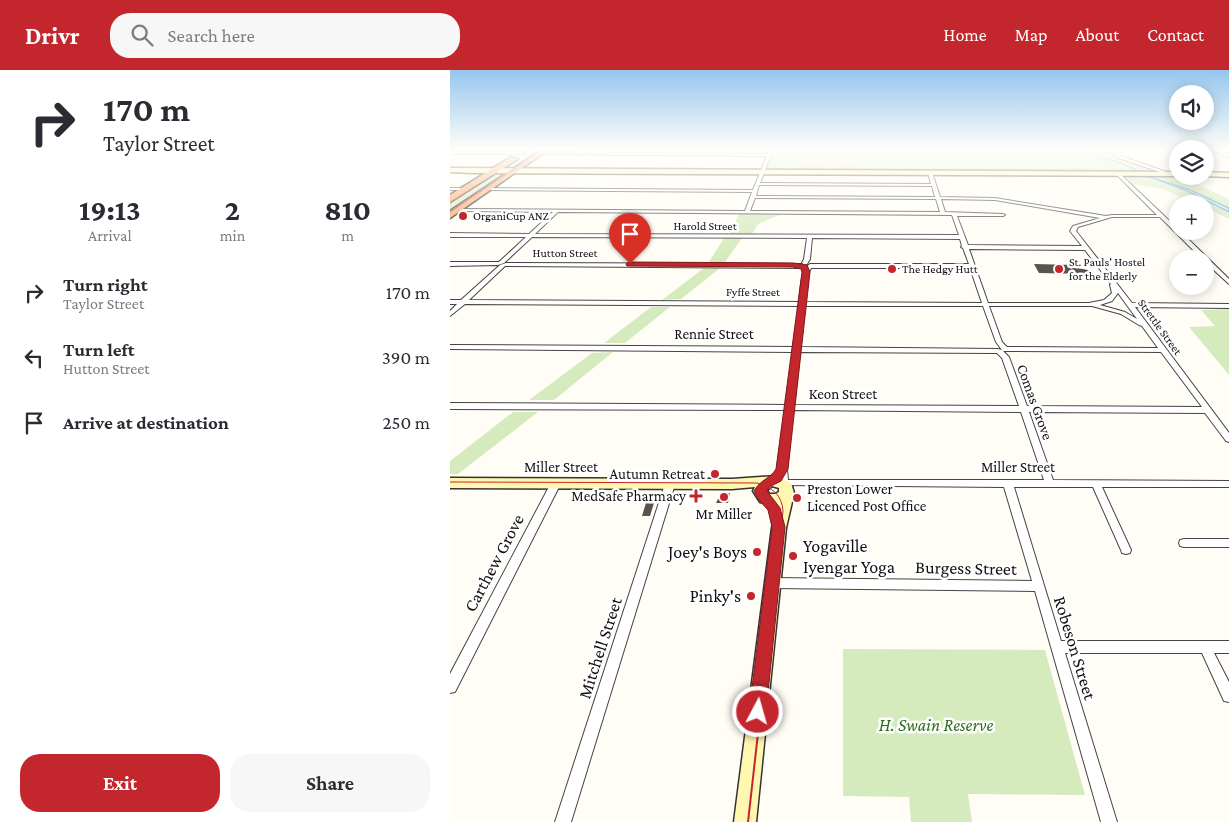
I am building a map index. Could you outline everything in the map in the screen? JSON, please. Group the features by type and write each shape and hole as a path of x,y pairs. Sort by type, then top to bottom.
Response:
{"highway":[{"path":"450,199 472,185"},
{"path":"455,211 494,185"}],"main road":[{"name":"Miller Street","path":"450,483 780,483"},
{"path":"763,496 774,500 781,499 780,483"},
{"path":"779,527 773,508 763,496 762,488 780,483"},
{"path":"745,822 779,527 780,483"},
{"name":"Miller Street","path":"732,484 753,489 763,496"}],"street":[{"path":"747,212 758,185"},
{"name":"Comas Grove","path":"934,185 938,198 961,237 1050,484"},
{"path":"1130,185 1229,282"},
{"path":"450,189 466,189"},
{"path":"488,189 755,191"},
{"path":"753,197 995,199 1091,215 1104,219 1117,216 1162,216"},
{"path":"455,211 1003,214"},
{"path":"450,314 557,211"},
{"name":"Strettle Street","path":"1104,219 1073,229 1085,248 1131,305 1229,439"},
{"name":"Harold Street","path":"450,235 961,237"},
{"path":"780,483 810,236"},
{"path":"964,247 1085,248"},
{"name":"Hutton Street","path":"450,264 971,266"},
{"name":"Fyffe Street","path":"450,302 1085,305 1098,304 1111,299 1115,293 1114,285"},
{"name":"Fyffe Street","path":"1085,305 1123,313 1147,328"},
{"path":"1131,305 1229,306"},
{"name":"Rennie Street","path":"450,347 1163,350"},
{"name":"Keon Street","path":"450,406 1206,410"},
{"name":"Miller Street","path":"780,483 792,485 806,482 1229,484"},
{"name":"Carthew Grove","path":"450,687 556,483"},
{"name":"Robeson Street","path":"1008,483 1109,822"},
{"name":"Mitchell Street","path":"563,822 670,484"},
{"path":"1096,484 1126,550"},
{"path":"1184,543 1229,543"},
{"name":"Burgess Street","path":"772,583 1039,586"},
{"path":"1057,647 1229,647"},
{"path":"1204,647 1229,696"}],"green space":[{"path":"478,185 489,185 450,212 450,201"},
{"path":"1139,185 1199,185 1229,199 1229,219 1214,212 1214,195 1176,195 1162,189"},
{"path":"739,214 779,215 758,224 752,234 730,233"},
{"path":"724,238 742,238 725,262 709,262"},
{"path":"704,268 720,268 681,299 662,300"},
{"path":"651,307 670,307 625,343 604,343"},
{"path":"1229,309 1229,375 1189,327 1215,326 1201,310"},
{"path":"613,352 554,400 529,400 592,353"},
{"path":"513,412 538,412 458,474 450,474 450,461"},
{"name":"H. Swain Reserve","path":"843,649 1045,650 1085,795 968,794 972,822 911,822 909,797 843,796"}],"water":[{"path":"1172,185 1188,189 1201,195 1195,195"},
{"path":"1214,201 1229,208 1229,212 1214,204"}],"building":[{"name":"St. Pauls' Hostel for the Elderly","path":"1034,264 1076,265 1078,268 1092,271 1091,274 1039,273"},
{"path":"649,493 657,493 650,516 642,516"},
{"name":"Mr Miller","path":"721,493 730,493 728,503 716,503"}],"tram line":[{"path":"450,203 477,185"},
{"path":"450,212 490,185"},
{"path":"450,482 757,483 772,489 781,500 783,511 769,637"},
{"path":"748,822 769,636"}],"place":[{"name":"OrganiCup ANZ","path":"463,216"},
{"name":"The Hedgy Hutt","path":"892,269"},
{"name":"St. Pauls' Hostel for the Elderly","path":"1059,269"},
{"name":"Autumn Retreat","path":"715,474"},
{"name":"MedSafe Pharmacy","path":"696,496"},
{"name":"Mr Miller","path":"724,497"},
{"name":"Preston Lower Licenced Post Office","path":"797,498"},
{"name":"Joey's Boys","path":"757,552"},
{"name":"Yogaville Iyengar Yoga","path":"793,556"},
{"name":"Pinky's","path":"751,596"}],"route":[{"path":"630,264 793,265 804,267 806,272 782,469 777,478 765,484 760,491 773,508 779,527 758,712"}]}
